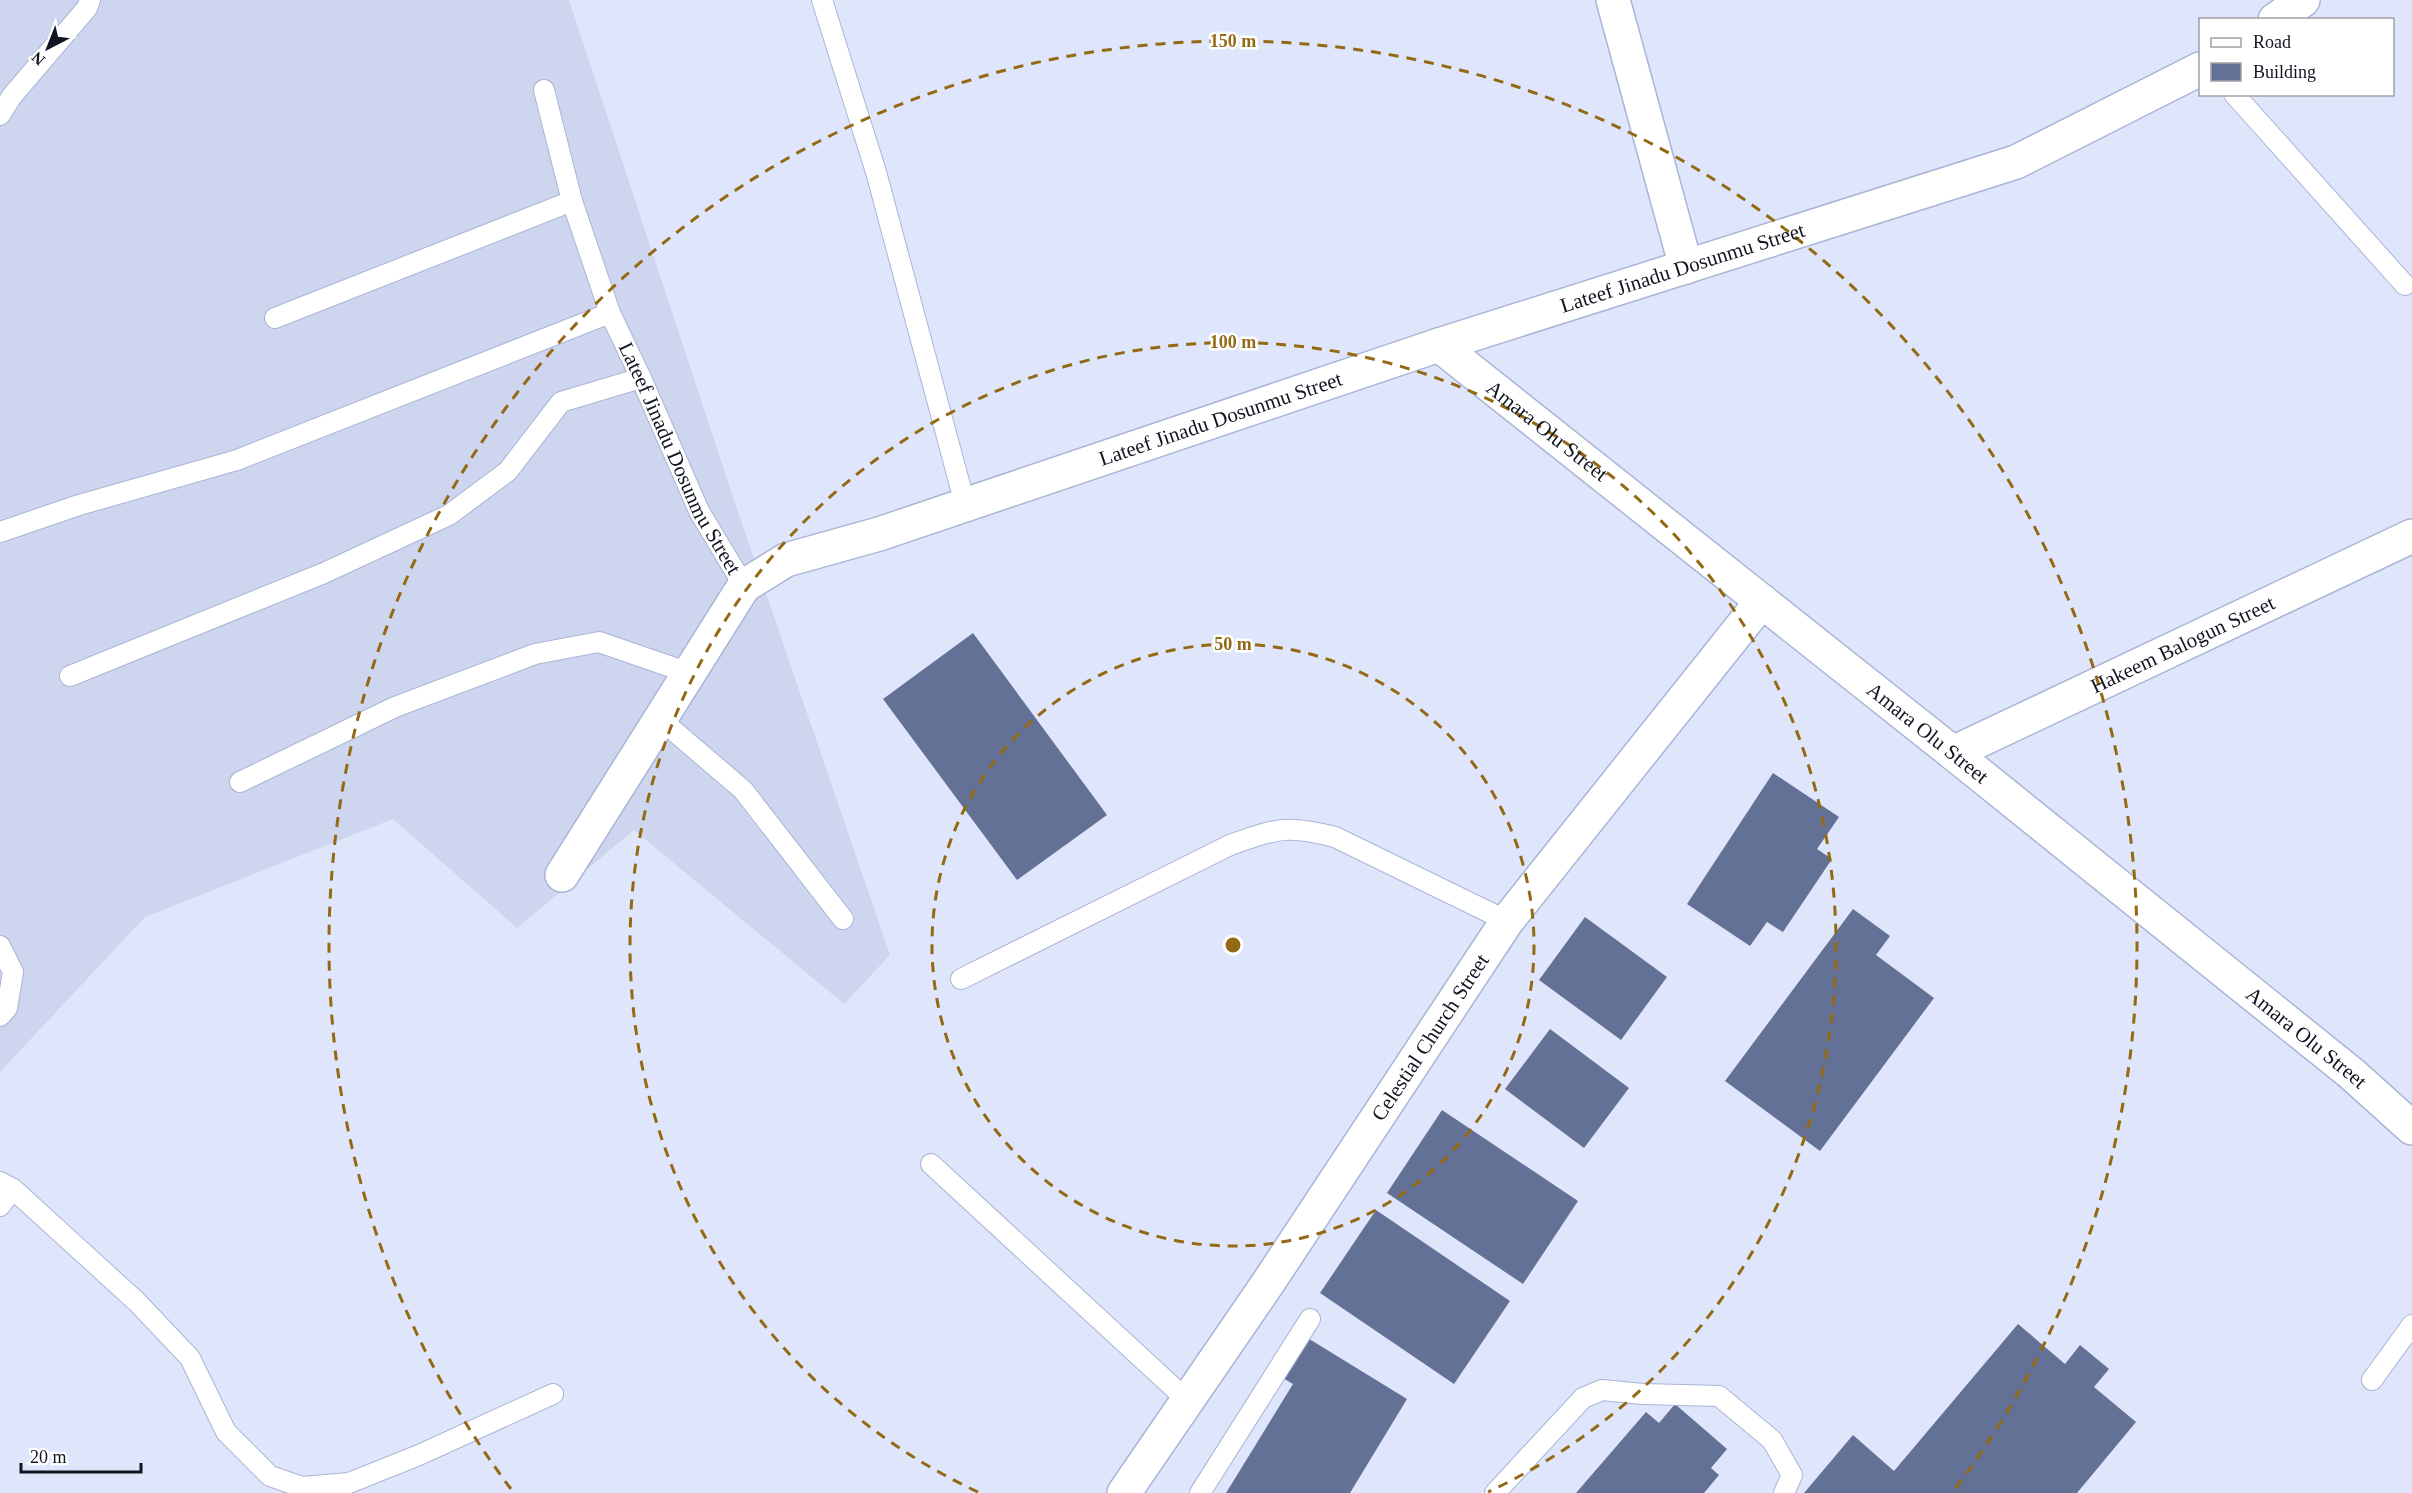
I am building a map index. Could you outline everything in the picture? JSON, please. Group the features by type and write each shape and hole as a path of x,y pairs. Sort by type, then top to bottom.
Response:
{"street":[{"path":"1613,0 1686,267"},
{"path":"2278,18 2303,0"},
{"name":"Lateef Jinadu Dosunmu Street","path":"744,586 786,560 879,534 1439,345 2016,162 2199,70"},
{"name":"Amara Olu Street","path":"1439,345 1953,753 2352,1074 2412,1128"},
{"name":"Hakeem Balogun Street","path":"1953,753 2412,536"},
{"path":"562,875 744,586"},
{"name":"Celestial Church Street","path":"1124,1493 1188,1401 1507,921 1762,601"}],"lane":[{"path":"0,115 12,96 87,8 90,0"},
{"path":"822,0 876,172 965,504"},
{"name":"Lateef Jinadu Dosunmu Street","path":"544,90 572,201 610,313 699,511 744,586"},
{"path":"2236,96 2405,285"},
{"path":"275,318 572,201"},
{"path":"0,532 79,505 237,460 610,313"},
{"path":"70,676 324,573 449,515 508,471 561,402 641,378"},
{"path":"240,782 395,707 535,654 599,642 689,673"},
{"path":"660,719 743,790 843,919"},
{"path":"961,979 1230,845 1275,829 1305,829 1335,837 1507,921"},
{"path":"0,946 13,972 7,1008 0,1016"},
{"path":"931,1164 1188,1401"},
{"path":"0,1206 7,1186 137,1302 190,1358 226,1432 270,1476 302,1487 349,1483 419,1455 554,1394"},
{"path":"1200,1493 1310,1319"},
{"path":"2372,1380 2412,1325"},
{"path":"1494,1493 1583,1398 1602,1390 1642,1394 1719,1396 1772,1440 1792,1475 1784,1493"}],"shaded area":[{"path":"0,0 569,0 736,506 890,955 844,1004 634,830 517,928 393,819 145,917 0,1072"}],"building":[{"path":"973,633 1107,815 1017,880 883,699"},
{"path":"1773,773 1839,817 1817,849 1832,859 1783,932 1767,922 1750,946 1687,904"},
{"path":"1853,909 1890,936 1876,955 1934,998 1820,1151 1725,1081"},
{"path":"1585,917 1667,977 1621,1040 1539,980"},
{"path":"1550,1029 1629,1088 1584,1148 1505,1089"},
{"path":"1442,1110 1578,1201 1523,1284 1387,1193"},
{"path":"1376,1210 1510,1301 1454,1384 1320,1293"},
{"path":"2018,1324 2065,1364 2080,1345 2109,1369 2094,1387 2136,1422 2077,1493 1804,1493 1853,1435 1894,1471"},
{"path":"1306,1337 1407,1399 1350,1493 1226,1493 1293,1384 1281,1377"},
{"path":"1675,1404 1727,1449 1711,1468 1719,1475 1704,1493 1576,1493 1646,1412 1659,1423"}]}
